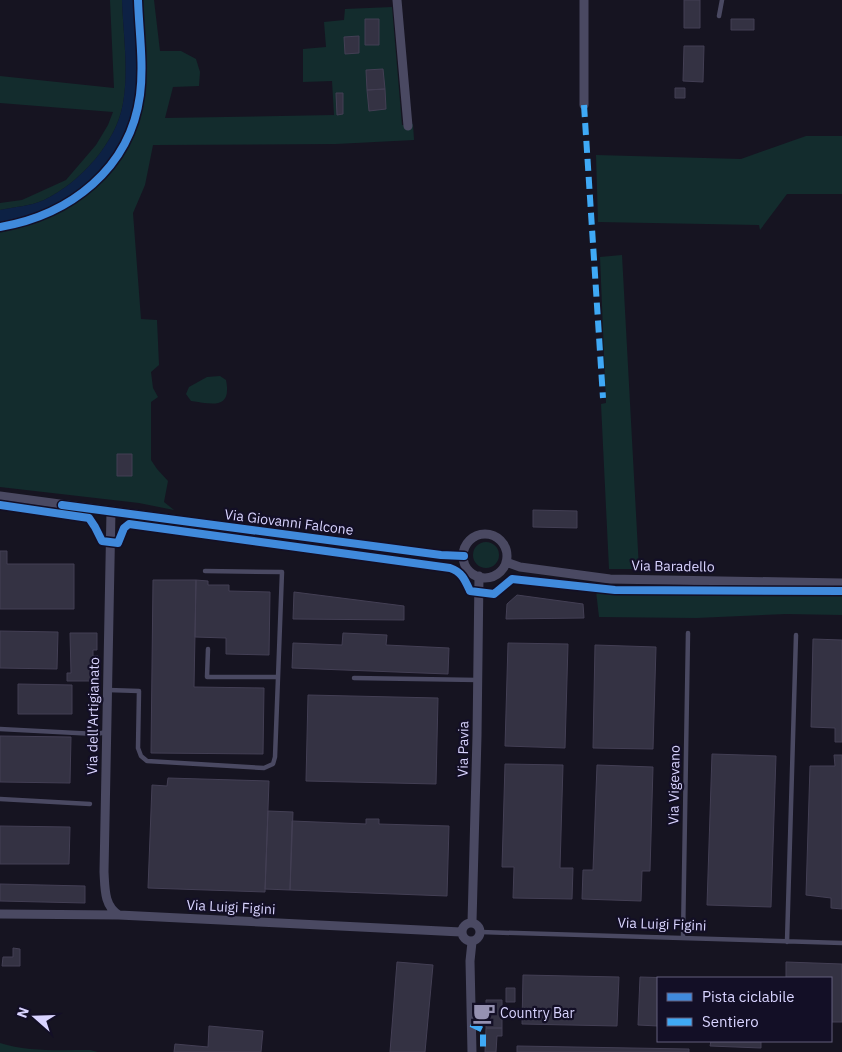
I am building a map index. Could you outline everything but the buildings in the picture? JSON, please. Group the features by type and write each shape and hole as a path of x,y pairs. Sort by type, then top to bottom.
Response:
{"street":[{"path":"397,0 408,126"},
{"path":"584,0 584,105"},
{"name":"Via Giovanni Falcone","path":"0,496 464,556"},
{"name":"Via dell'Artigianato","path":"111,511 105,889 111,910 119,915"},
{"path":"481,534 496,536 506,547 506,562 499,573 486,577 479,576 468,569 464,556 465,548 469,542 481,534"},
{"name":"Via Baradello","path":"506,562 520,567 610,579 842,583"},
{"name":"Via Pavia","path":"472,922 479,576"},
{"name":"Via Luigi Figini","path":"0,914 119,915 462,932"},
{"path":"472,942 466,940 462,932 463,926 472,922 480,927 481,932 476,940 472,942 470,961 472,1052"}],"lane":[{"path":"720,16 722,0"},
{"path":"108,690 139,691 138,748 140,756 147,761 264,768 273,764 276,757 282,572 205,572"},
{"name":"Via Vigevano","path":"683,938 688,633"},
{"path":"787,942 796,635"},
{"path":"208,649 206,677 278,677"},
{"path":"354,678 478,680"},
{"path":"0,729 96,734 107,732"},
{"path":"0,799 90,804"},
{"name":"Via Luigi Figini","path":"481,932 842,943"}],"green space":[{"path":"110,0 122,0 126,65 123,103 113,132 95,160 71,183 57,193 34,204 0,210 0,203 22,200 66,180 96,145 108,125 113,112 0,103 0,76 114,88"},
{"path":"136,0 154,0 160,51 181,51 196,59 200,72 199,86 173,87 165,118 334,115 332,81 303,82 303,49 326,47 324,22 344,20 345,9 392,7 402,125 413,124 414,140 336,144 153,145 145,185 133,213 141,319 157,320 159,365 151,372 153,388 158,397 151,402 151,460 168,481 164,502 174,510 139,503 0,487 0,224 38,214 71,198 99,175 122,142 135,110 137,99 139,62"},
{"path":"806,136 842,136 842,194 787,194 760,230 759,225 598,222 596,155 741,159"},
{"path":"622,255 639,569 609,569 601,404 606,403 600,257"},
{"path":"220,376 226,380 227,390 223,401 213,404 191,401 186,394 189,387 207,377"},
{"path":"486,542 495,546 499,555 495,564 486,568 477,564 473,555 477,546"},
{"path":"596,591 842,596 842,615 786,614 696,618 599,617"},
{"path":"0,1043 21,1048 90,1050 98,1052 0,1052"}],"water":[{"path":"122,0 136,0 140,78 137,103 129,128 118,150 105,169 88,186 69,199 25,219 0,224 0,210 39,202 71,183 95,160 113,132 119,118 125,91 126,65"}],"marked path":[{"path":"584,105 603,398"},
{"path":"471,1024 483,1030 483,1052"}],"cycle path":[{"path":"0,227 26,221 50,212 72,199 92,184 110,166 124,145 134,121 140,95 141,59 138,0"},
{"path":"0,505 89,518 102,541 118,543 124,528 129,524 450,568 460,574 470,591 494,594 512,579 615,590 842,591"},
{"path":"62,505 441,555 464,556"}],"place":[{"name":"Country Bar","path":"484,1013"}]}
